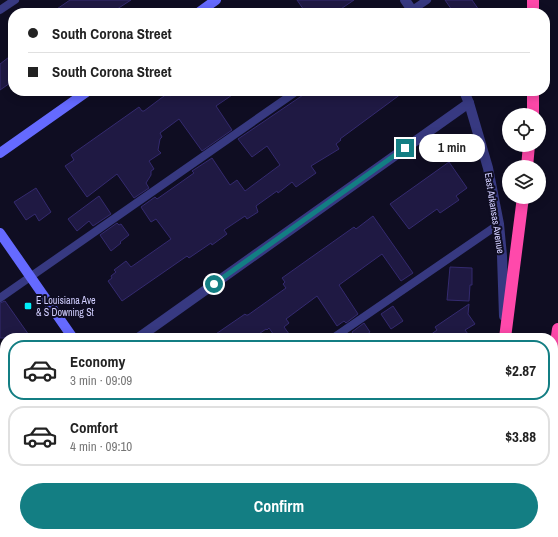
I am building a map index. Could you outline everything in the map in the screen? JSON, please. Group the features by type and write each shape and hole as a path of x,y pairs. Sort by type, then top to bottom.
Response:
{"highway":[{"path":"533,96 533,108"},
{"path":"505,333 522,204"}],"main road":[{"path":"205,8 216,0"},
{"path":"0,153 81,96"},
{"path":"0,233 69,333"}],"street":[{"name":"East Arkansas Avenue","path":"466,96 488,168 499,224 502,256 504,333"},
{"path":"145,333 469,103"}],"lane":[{"path":"0,10 15,0"},
{"path":"417,8 427,0"},
{"path":"0,298 290,96"},
{"path":"340,333 499,224"}],"building":[{"path":"70,0 131,0 119,8 58,8"},
{"path":"297,0 354,0 342,8 303,8"},
{"path":"445,0 472,0 478,8 451,8"},
{"path":"8,58 8,84 0,90 0,64"},
{"path":"164,96 231,96 216,106 232,130 202,151 179,119 160,133 162,137 160,139 158,150 161,153 149,161 154,169 151,171 151,175 146,183 149,188 134,198 117,174 87,197 65,166 74,160 71,155 139,107 142,111"},
{"path":"302,96 398,96 340,139 341,140 336,144 339,149 311,166 316,173 296,187 292,182 278,193 277,191 256,206 258,212 247,219 245,216 224,230 227,234 212,245 211,243 189,258 187,256 122,301 108,281 116,272 114,270 126,261 131,267 171,239 156,219 151,222 141,207 155,197 157,199 194,173 192,171 212,158 230,185 237,180 245,191 280,165 267,146 252,157 238,139"},
{"path":"449,162 467,188 456,196 459,200 440,213 437,209 409,229 390,204"},
{"path":"36,188 51,212 39,221 35,214 26,220 14,202"},
{"path":"99,196 111,214 93,226 89,221 77,231 68,219"},
{"path":"373,216 413,273 401,281 382,254 339,285 358,314 346,323 344,321 337,326 317,296 286,319 289,323 284,327 288,333 272,333 269,328 260,333 217,333 245,314 248,315 286,288 283,284 285,282 282,278 354,227 356,229"},
{"path":"117,223 119,225 121,224 129,235 111,251 100,235"},
{"path":"450,267 472,268 472,285 470,285 469,301 447,300"},
{"path":"5,301 27,333 0,333 0,303"},
{"path":"469,304 468,314 475,324 465,330 467,333 433,333 437,330 435,327"},
{"path":"393,306 403,321 391,329 381,314"},
{"path":"364,323 370,332 353,333"}],"place":[{"name":"E Louisiana Ave & S Downing St","path":"28,306"}],"route":[{"path":"214,284 405,148"}]}
